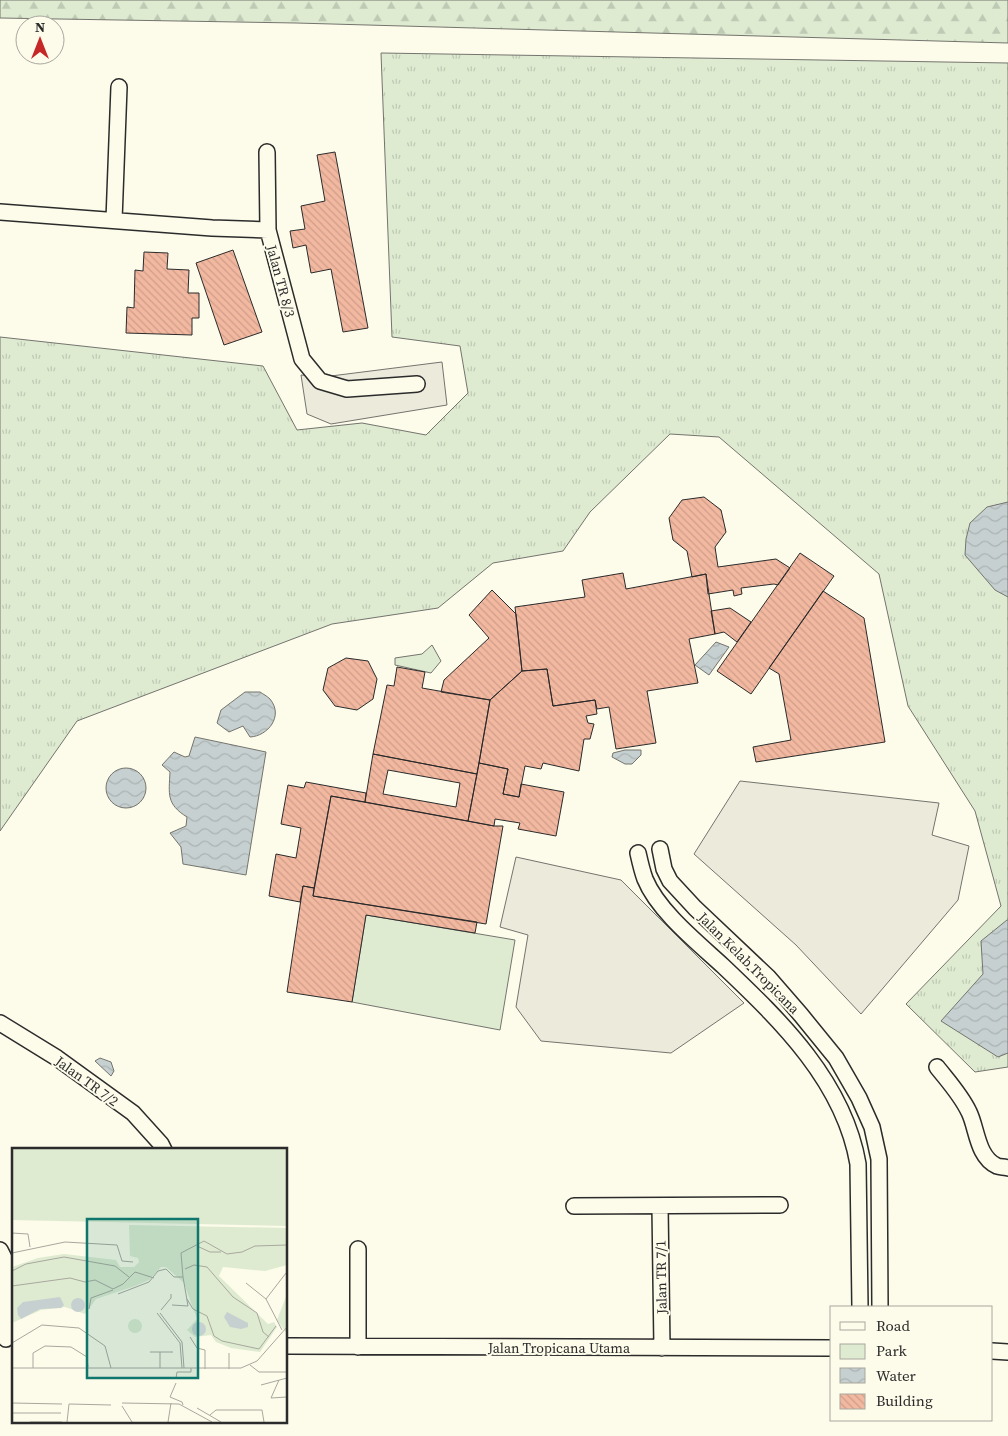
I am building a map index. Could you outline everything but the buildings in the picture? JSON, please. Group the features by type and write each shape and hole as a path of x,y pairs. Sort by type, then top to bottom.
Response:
{"street":[{"path":"114,220 118,87"},
{"path":"267,152 268,230"},
{"name":"Jalan TR 8/3","path":"0,212 268,230 302,359 320,381 347,388 417,384"},
{"name":"Jalan Kelab Tropicana","path":"660,849 666,875 678,890 768,977 822,1040 852,1084 872,1127 879,1159 880,1306"},
{"name":"Jalan Kelab Tropicana","path":"638,853 646,880 663,906 690,936 789,1031 816,1068 836,1101 853,1143 858,1164 860,1306"},
{"name":"Jalan TR 7/2","path":"0,1023 57,1058 133,1113 162,1148"},
{"path":"937,1067 963,1100 970,1113 980,1146 987,1157 996,1166 1008,1168"},
{"path":"574,1206 780,1205"},
{"name":"Jalan TR 7/1","path":"660,1206 662,1348"},
{"path":"358,1249 358,1347"},
{"path":"0,1250 7,1264 7,1339"},
{"name":"Jalan Tropicana Utama","path":"288,1346 830,1348"},
{"path":"993,1351 1008,1352"}],"green space":[{"path":"0,0 1008,0 1008,43 296,23 65,19 65,15 15,15 15,18 0,18"},
{"path":"381,53 1008,63 1008,1067 975,1072 906,1004 1001,906 975,811 908,706 879,574 719,437 670,434 590,512 563,551 493,563 438,608 332,624 77,721 0,831 0,337 263,366 297,430 362,423 426,435 468,393 460,346 392,337"},
{"path":"432,645 441,661 431,673 395,665 395,658 422,654"},
{"path":"366,915 515,940 500,1030 352,1002"}],"shaded area":[{"path":"442,362 447,405 331,424 307,414 301,375 323,377"},
{"path":"740,781 939,803 932,835 969,846 958,900 861,1014 796,945 694,854"},
{"path":"516,857 621,880 744,1003 671,1053 541,1041 516,1007 528,935 500,927"}],"water":[{"path":"1008,502 1008,597 995,590 965,555 970,523 987,507"},
{"path":"716,642 729,647 709,675 695,665"},
{"path":"245,692 260,692 270,699 274,705 275,718 272,724 257,736 250,737 243,726 229,732 217,723 221,710"},
{"path":"195,737 266,752 246,875 183,864 181,847 170,833 186,826 187,817 175,808 172,803 169,792 170,772 162,765 174,752 185,757 189,756"},
{"path":"625,750 641,750 641,755 632,764 625,764 612,757 613,753"},
{"path":"130,768 137,771 143,777 146,788 145,796 137,805 130,808 122,808 115,805 107,796 106,784 109,777 118,769"},
{"path":"1007,920 1008,1053 998,1057 941,1021 983,974 981,941"},
{"path":"100,1058 111,1062 114,1071 111,1076 95,1061"}]}
